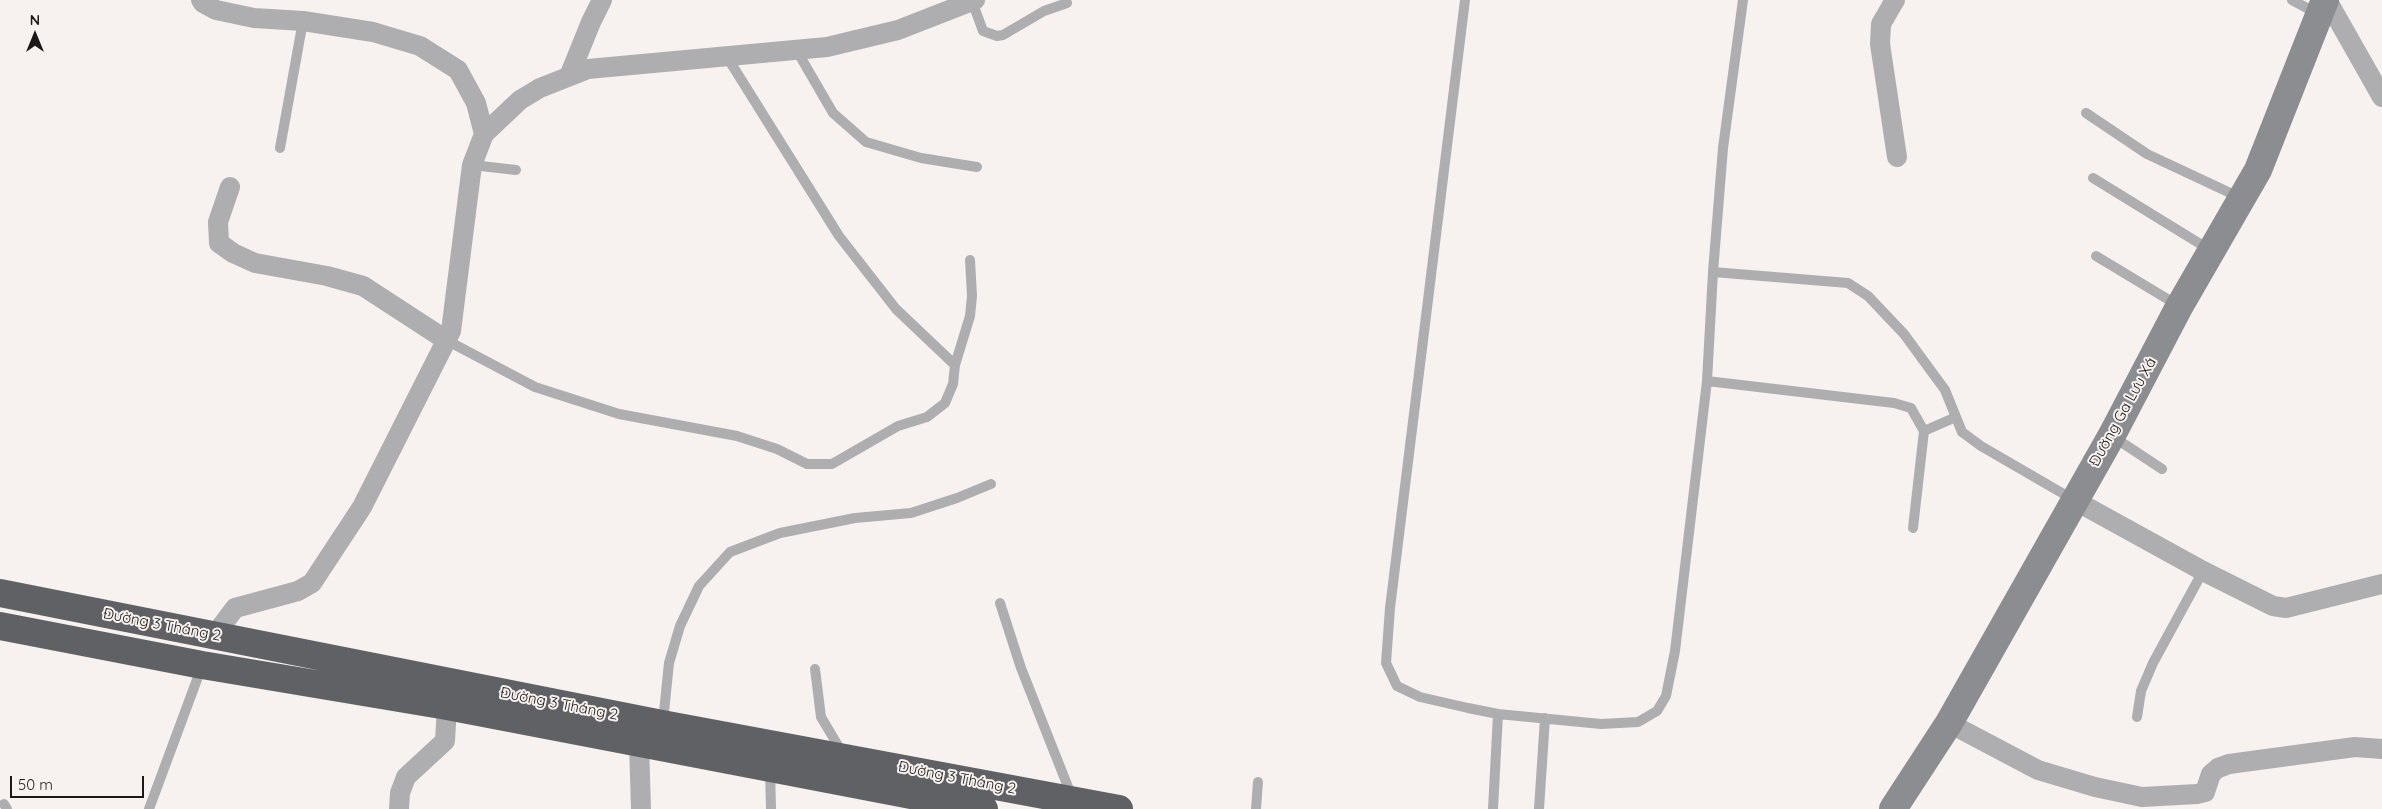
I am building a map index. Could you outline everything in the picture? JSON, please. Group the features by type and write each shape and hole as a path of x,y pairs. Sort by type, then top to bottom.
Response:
{"highway":[{"name":"Đường 3 Tháng 2","path":"0,593 214,636 653,736 770,768 984,809"},
{"name":"Đường 3 Tháng 2","path":"0,626 202,665 448,706 653,736 845,757 1119,809"},
{"path":"202,665 214,636"}],"street":[{"path":"201,0 203,4 216,10 254,18 303,21 373,32 420,46 458,70 476,103 484,134"},
{"path":"570,74 602,0"},
{"path":"1895,0 1881,24 1880,44 1897,157"},
{"path":"214,636 234,608 298,591 312,583 362,507 451,331 472,165 484,134 520,100 570,74 588,69 797,51 864,40 898,30 973,1"},
{"path":"2324,5 2382,97"},
{"name":"Đường Ga Lưu Xá","path":"1893,809 1949,723 2112,435 2180,307 2258,170 2324,5"},
{"path":"230,186 218,222 219,243 233,253 255,263 327,276 363,286 446,340"},
{"path":"2074,500 2202,571 2273,606 2286,608 2382,584"},
{"path":"399,809 400,793 406,777 445,741 448,706"},
{"path":"1949,723 2038,770 2095,787 2142,797 2205,792 2211,774 2218,768 2229,764 2355,747 2382,749"},
{"path":"641,809 653,736"}],"lane":[{"path":"1465,0 1390,608 1386,663 1397,686 1412,693 1498,714 1601,724 1638,722 1657,711 1666,696 1675,651 1707,381 1723,148 1743,0"},
{"path":"2292,0 2324,5"},
{"path":"973,1 984,30 996,36 1003,35 1044,11 1067,3"},
{"path":"280,148 303,21"},
{"path":"797,51 833,112 866,142 921,158 976,167"},
{"path":"727,57 839,236 896,309 955,365"},
{"path":"2086,113 2147,154 2242,198"},
{"path":"472,165 516,170"},
{"path":"2093,178 2211,251"},
{"path":"2096,256 2180,307"},
{"path":"446,340 535,387 619,414 737,436 777,449 807,464 832,464 898,426 927,416 945,403 954,384 955,365 970,316 972,296 970,260"},
{"path":"1713,272 1848,283 1868,296 1904,334 1945,390 1962,432 1981,446 2074,500"},
{"path":"1707,381 1894,403 1911,408 1924,430 1913,528"},
{"path":"1924,430 1956,416"},
{"path":"2112,435 2162,469"},
{"path":"653,736 669,663 680,626 698,586 730,552 780,533 855,518 912,513 991,484"},
{"path":"2137,717 2141,691 2153,663 2202,571"},
{"path":"1000,603 1021,668 1073,800"},
{"path":"149,809 202,665"},
{"path":"815,669 821,717 845,757"},
{"path":"1493,809 1498,714"},
{"path":"1539,809 1545,718"},
{"path":"770,768 771,809"},
{"path":"1256,809 1258,782"}]}
